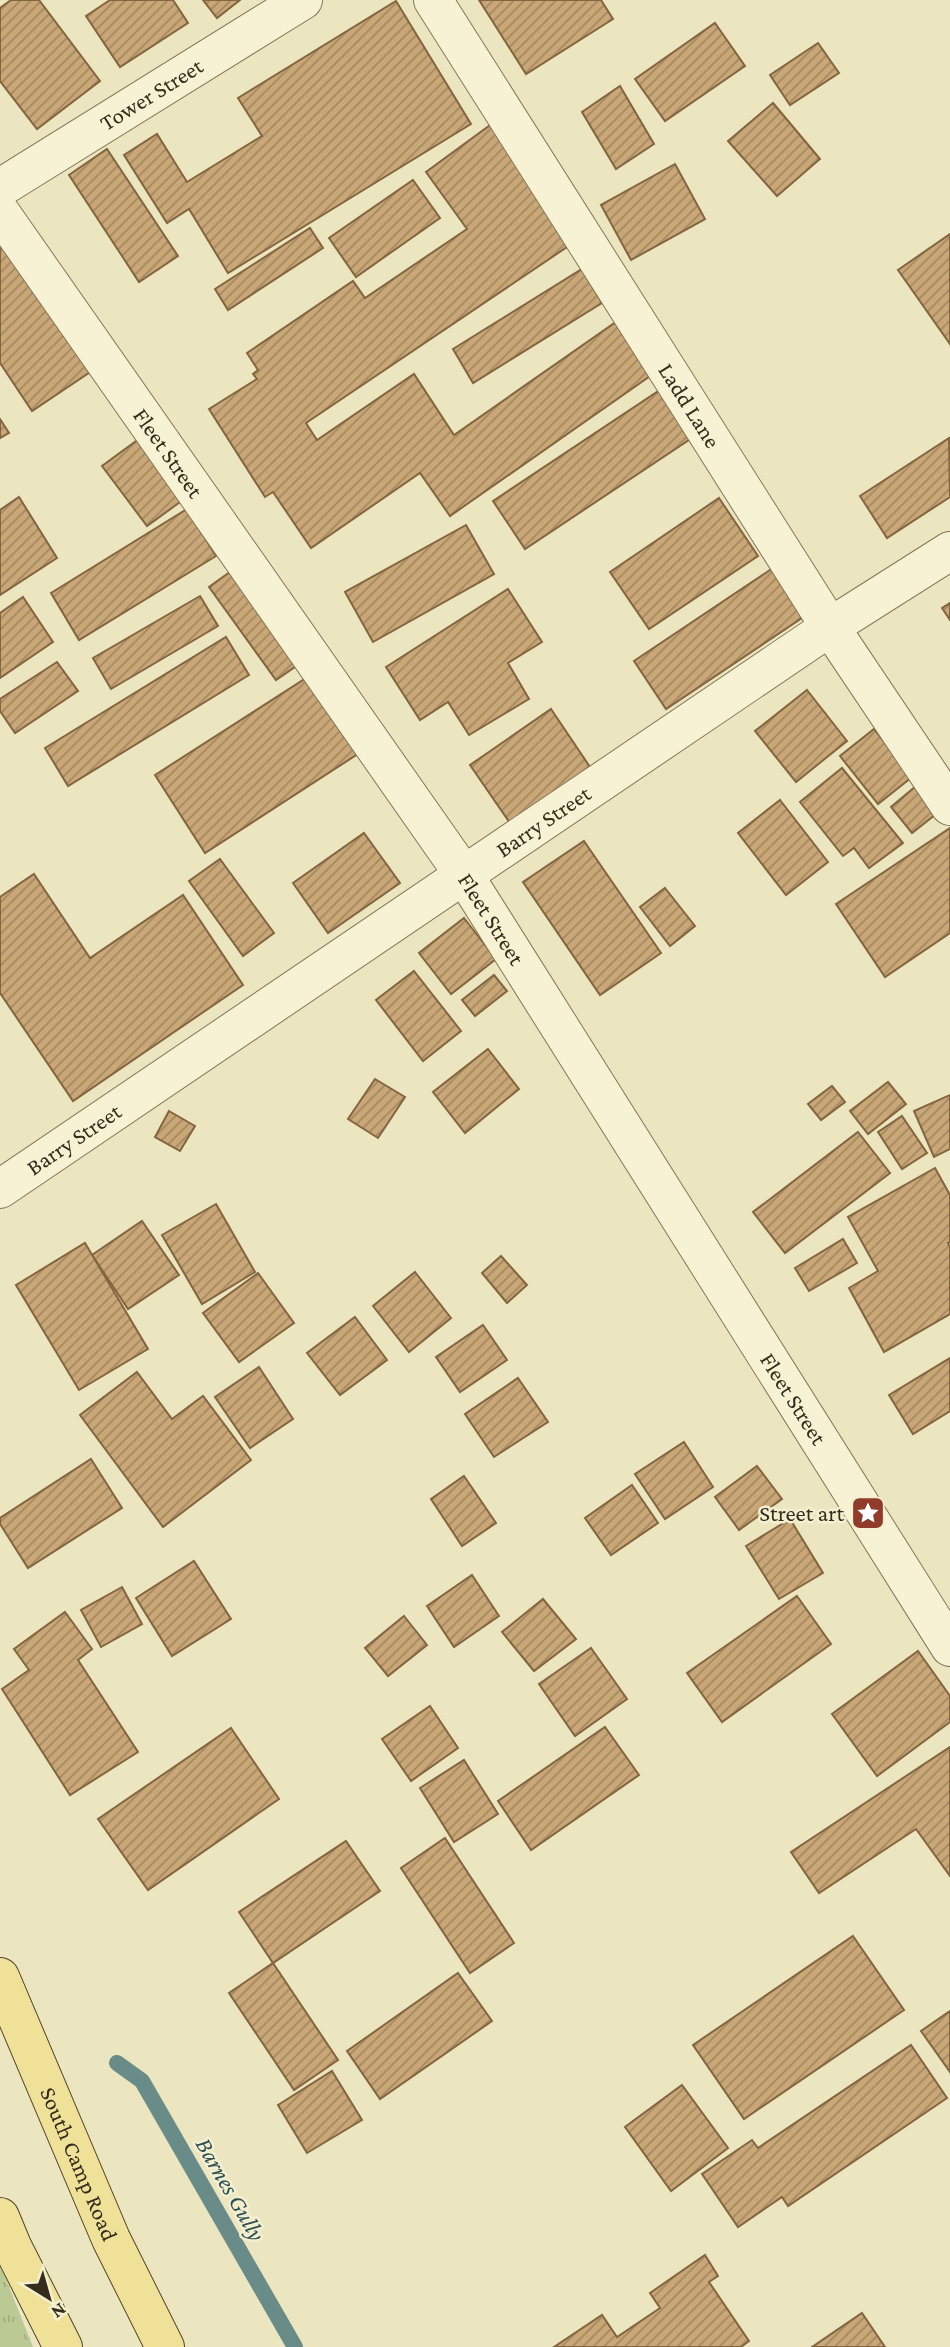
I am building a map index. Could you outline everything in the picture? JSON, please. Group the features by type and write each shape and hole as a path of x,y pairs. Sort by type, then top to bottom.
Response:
{"main road":[{"name":"South Camp Road","path":"0,1977 111,2239 165,2347"},
{"path":"0,2217 63,2347"}],"street":[{"name":"Tower Street","path":"0,188 303,0"},
{"name":"Ladd Lane","path":"433,0 830,627 950,806"},
{"name":"Fleet Street","path":"0,212 464,875 950,1647"},
{"name":"Barry Street","path":"0,1189 830,627 950,551"}],"green space":[{"path":"0,2264 33,2347 0,2347"}],"building":[{"path":"11,0 39,0 100,81 37,129 0,81 0,8"},
{"path":"110,0 173,0 188,23 120,67 86,16"},
{"path":"203,0 240,0 217,18"},
{"path":"479,0 601,0 613,19 526,74"},
{"path":"396,1 471,124 228,273 189,209 167,223 124,155 157,134 187,182 262,136 238,98"},
{"path":"715,23 745,66 665,121 635,79"},
{"path":"818,43 839,73 790,105 770,75"},
{"path":"620,86 654,144 616,169 582,112"},
{"path":"773,103 820,159 777,196 728,141"},
{"path":"493,123 576,241 306,423 317,440 414,374 454,435 626,315 663,367 450,516 420,473 311,548 273,492 265,497 209,409 257,379 253,374 258,370 247,353 353,281 365,298 467,229 426,172"},
{"path":"107,149 178,256 139,282 69,175"},
{"path":"675,164 705,219 631,260 601,205"},
{"path":"413,180 440,218 356,277 329,238"},
{"path":"310,228 323,248 228,310 215,289"},
{"path":"0,229 111,358 32,411 0,363"},
{"path":"950,234 950,344 898,270"},
{"path":"582,269 602,303 473,383 453,349"},
{"path":"669,384 701,432 525,549 493,501"},
{"path":"0,419 9,433 0,438"},
{"path":"143,436 187,497 147,526 102,466"},
{"path":"949,438 950,497 887,538 860,496"},
{"path":"19,497 57,558 0,595 0,510"},
{"path":"719,498 758,556 649,629 610,572"},
{"path":"187,509 216,556 79,640 51,593"},
{"path":"466,525 494,574 373,642 345,592"},
{"path":"779,564 811,612 666,709 634,661"},
{"path":"237,567 305,660 276,680 209,587"},
{"path":"508,589 542,642 508,663 529,699 469,735 448,702 420,720 386,667"},
{"path":"200,596 218,626 111,689 93,658"},
{"path":"23,597 53,642 0,678 0,613"},
{"path":"950,603 950,620 942,608"},
{"path":"226,637 249,675 68,786 45,748"},
{"path":"57,662 78,691 15,733 0,711 0,699"},
{"path":"314,673 364,750 205,853 155,775"},
{"path":"807,690 847,741 796,782 755,731"},
{"path":"551,709 590,767 510,823 470,765"},
{"path":"874,729 912,777 878,804 840,756"},
{"path":"842,768 903,843 869,868 854,848 843,856 800,802"},
{"path":"928,776 950,803 912,833 891,807"},
{"path":"780,800 828,862 786,895 738,833"},
{"path":"950,828 950,933 885,977 836,904"},
{"path":"364,833 400,883 328,933 293,883"},
{"path":"584,841 661,953 600,995 523,882"},
{"path":"220,859 274,933 243,956 189,881"},
{"path":"34,874 90,958 183,895 243,985 73,1101 0,993 0,897"},
{"path":"665,888 695,926 670,946 640,907"},
{"path":"464,918 496,959 451,994 419,953"},
{"path":"414,971 461,1031 423,1061 376,1000"},
{"path":"494,975 507,991 475,1016 462,1000"},
{"path":"488,1049 519,1089 465,1133 433,1092"},
{"path":"375,1079 405,1097 378,1138 348,1119"},
{"path":"888,1082 906,1104 868,1134 850,1111"},
{"path":"832,1086 845,1102 821,1120 808,1104"},
{"path":"950,1095 950,1149 934,1157 914,1111"},
{"path":"169,1111 195,1126 180,1151 155,1137"},
{"path":"902,1116 927,1153 902,1169 878,1132"},
{"path":"858,1132 890,1173 785,1253 753,1212"},
{"path":"935,1168 950,1195 950,1314 884,1352 849,1288 878,1271 848,1217"},
{"path":"216,1204 255,1272 202,1304 162,1235"},
{"path":"142,1221 179,1275 128,1309 92,1255"},
{"path":"843,1239 857,1263 809,1291 795,1268"},
{"path":"85,1243 148,1349 79,1390 16,1285"},
{"path":"501,1256 527,1285 507,1303 482,1273"},
{"path":"415,1272 451,1318 409,1352 373,1306"},
{"path":"258,1273 294,1323 239,1362 203,1313"},
{"path":"355,1317 387,1360 340,1395 307,1353"},
{"path":"483,1325 507,1360 460,1392 436,1357"},
{"path":"950,1358 950,1411 913,1434 889,1395"},
{"path":"259,1367 293,1419 250,1448 215,1397"},
{"path":"137,1372 172,1419 203,1396 251,1460 163,1527 80,1415"},
{"path":"518,1378 548,1422 494,1457 465,1414"},
{"path":"684,1442 713,1487 665,1519 635,1474"},
{"path":"91,1459 122,1508 28,1568 0,1524 0,1518"},
{"path":"757,1466 782,1499 739,1530 715,1497"},
{"path":"464,1476 496,1523 462,1546 431,1499"},
{"path":"632,1485 658,1523 611,1555 585,1518"},
{"path":"790,1519 823,1573 779,1599 746,1546"},
{"path":"194,1561 231,1619 172,1656 136,1598"},
{"path":"472,1575 499,1616 454,1647 427,1606"},
{"path":"122,1587 142,1624 101,1647 81,1610"},
{"path":"797,1596 831,1644 722,1722 687,1673"},
{"path":"543,1599 576,1639 534,1671 502,1632"},
{"path":"65,1612 92,1649 78,1660 138,1752 70,1795 2,1689 29,1670 14,1649"},
{"path":"404,1616 427,1645 388,1676 365,1648"},
{"path":"591,1648 627,1699 575,1736 539,1684"},
{"path":"918,1651 950,1696 950,1722 877,1776 832,1714"},
{"path":"430,1706 458,1748 411,1781 382,1739"},
{"path":"605,1727 639,1775 531,1850 498,1801"},
{"path":"231,1728 279,1799 148,1890 98,1819"},
{"path":"950,1747 950,1876 916,1829 819,1893 791,1852"},
{"path":"464,1760 498,1814 454,1842 420,1788"},
{"path":"445,1838 514,1943 470,1973 401,1868"},
{"path":"346,1841 380,1891 273,1963 239,1912"},
{"path":"853,1936 904,2010 744,2119 693,2045"},
{"path":"273,1963 338,2060 294,2090 229,1993"},
{"path":"458,1973 492,2021 380,2099 347,2051"},
{"path":"950,2011 950,2072 921,2031"},
{"path":"911,2045 947,2098 788,2206 782,2197 738,2227 702,2174 752,2140 758,2148"},
{"path":"332,2071 362,2120 307,2153 278,2105"},
{"path":"682,2085 728,2148 671,2191 625,2127"},
{"path":"705,2255 718,2276 709,2282 749,2341 741,2347 554,2347 602,2315 617,2337 660,2308 650,2293"},
{"path":"862,2313 885,2347 812,2347"}],"waterway":[{"name":"Barnes Gully","path":"117,2063 142,2081 295,2347"}],"place":[{"name":"Street art","path":"868,1513"}]}
